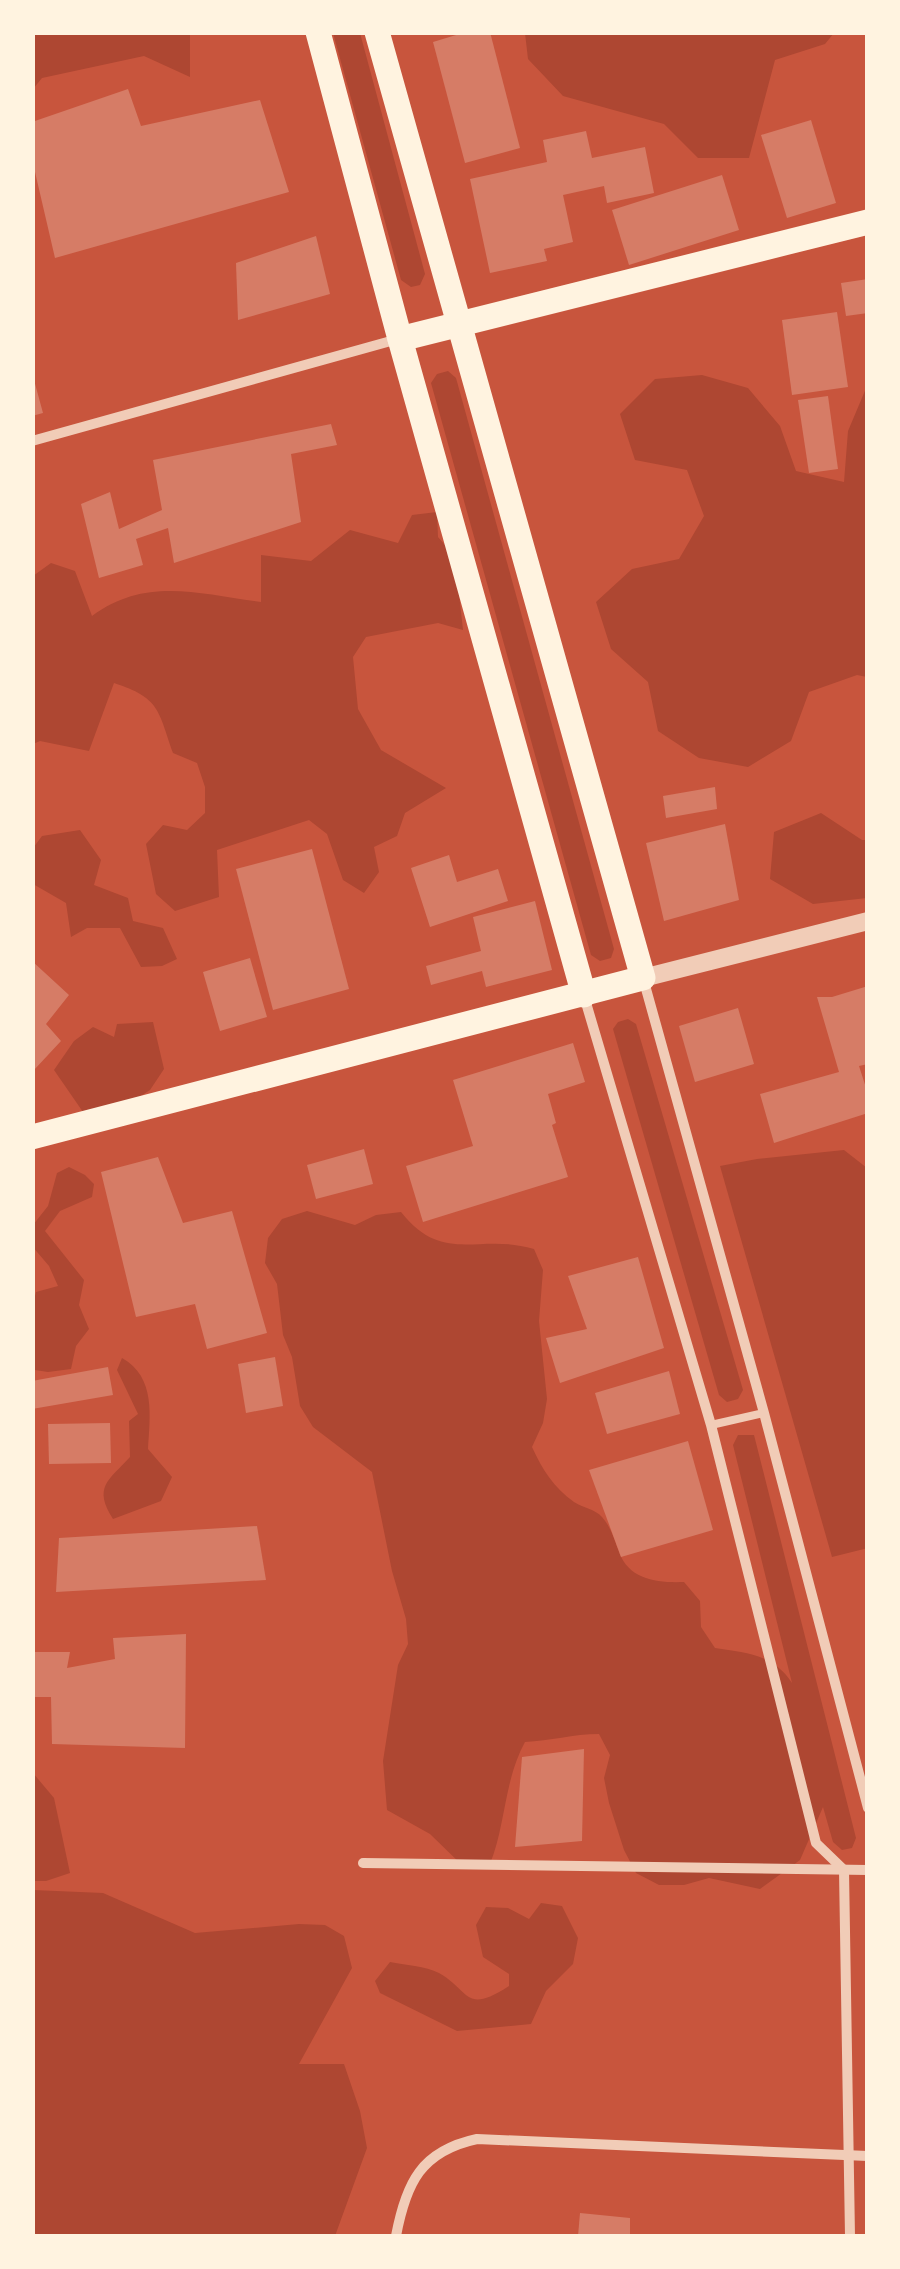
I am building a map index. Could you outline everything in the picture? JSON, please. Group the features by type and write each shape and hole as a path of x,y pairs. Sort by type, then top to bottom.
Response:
{"main road":[{"path":"318,32 584,996"},
{"path":"32,1136 643,978 377,32"},
{"path":"400,339 868,222"}],"street":[{"path":"32,441 400,339"},
{"path":"868,921 643,978 868,1808"},
{"path":"584,996 711,1425 816,1843 844,1870 850,2236"},
{"path":"364,1862 868,1870"},
{"path":"396,2236 402,2208 423,2166 458,2143 477,2139 868,2156"}],"lane":[{"path":"711,1425 764,1413"}],"shaded area":[{"path":"33,32 190,33 190,77 144,56 42,78 33,89"},
{"path":"525,32 834,33 825,44 775,60 749,158 698,158 664,124 563,96 528,59"},
{"path":"333,33 360,33 425,274 420,285 411,287 401,280"},
{"path":"448,371 456,378 614,949 611,958 600,961 591,955 431,383 437,374"},
{"path":"702,375 748,388 780,426 796,471 844,482 848,431 867,386 867,677 857,675 809,692 791,741 748,767 699,758 658,731 648,682 611,649 596,602 632,569 679,559 704,516 687,470 635,460 620,414 655,379"},
{"path":"437,512 438,537 455,557 463,630 438,623 366,637 353,657 358,709 381,750 446,788 405,813 397,836 374,847 379,872 364,893 343,880 327,834 309,820 217,850 219,897 175,911 156,894 146,844 163,825 187,830 205,813 205,787 197,763 173,753 160,716 149,700 114,683 89,751 40,741 33,744 33,576 51,563 75,571 92,616 132,596 153,592 195,592 261,602 261,555 311,561 350,530 398,543 412,515"},
{"path":"821,813 867,840 867,898 813,904 770,879 774,832"},
{"path":"80,830 101,860 94,885 128,898 133,921 163,928 177,959 162,966 141,967 120,928 87,928 71,937 66,903 33,884 33,848 42,836"},
{"path":"628,1019 636,1024 743,1390 738,1399 727,1402 719,1395 613,1029 618,1022"},
{"path":"153,1022 164,1069 150,1090 107,1118 83,1112 54,1070 74,1041 93,1027 114,1037 117,1024"},
{"path":"844,1150 867,1168 868,1548 832,1557 720,1166"},
{"path":"69,1167 94,1184 92,1197 60,1211 45,1231 84,1280 79,1305 89,1329 76,1346 71,1369 48,1372 35,1370 33,1361 33,1304 36,1292 58,1286 49,1266 32,1246 33,1225 48,1206 57,1173"},
{"path":"307,1211 355,1225 376,1215 401,1212 417,1228 447,1243 534,1249 543,1270 539,1321 547,1399 543,1423 532,1447 544,1470 567,1497 602,1517 630,1569 646,1578 684,1582 700,1601 701,1627 715,1648 768,1660 792,1683 733,1445 738,1435 754,1435 856,1838 852,1848 842,1850 833,1842 823,1807 800,1860 760,1889 709,1878 684,1885 659,1885 636,1873 624,1850 604,1778 610,1755 599,1734 525,1742 513,1771 490,1864 465,1868 430,1834 387,1810 383,1761 398,1665 408,1644 406,1619 372,1472 313,1427 300,1406 292,1357 283,1335 277,1284 265,1263 268,1238 282,1219"},
{"path":"122,1358 133,1366 146,1386 150,1411 148,1449 172,1477 161,1501 113,1519 104,1492 130,1457 129,1421 138,1414 117,1370"},
{"path":"33,1773 54,1798 70,1873 46,1881 33,1881"},
{"path":"33,1890 103,1893 195,1933 299,1924 325,1925 344,1936 352,1968 299,2064 344,2064 360,2111 367,2148 335,2236 33,2236"},
{"path":"541,1903 562,1906 578,1938 573,1964 546,1991 531,2024 457,2031 380,1993 375,1981 390,1962 434,1971 469,1997 484,1999 494,1995 509,1986 509,1974 483,1957 476,1925 486,1907 508,1908 529,1919"}],"building":[{"path":"466,32 490,32 520,148 465,163 433,42"},
{"path":"128,89 141,126 260,100 289,192 55,258 32,159 32,122"},
{"path":"811,120 836,203 787,218 761,135"},
{"path":"586,131 592,158 645,147 654,193 607,203 604,186 563,195 573,242 544,249 547,261 490,273 470,179 547,162 543,140"},
{"path":"722,175 739,230 629,265 612,210"},
{"path":"316,236 330,294 238,320 236,263"},
{"path":"868,279 868,313 846,316 841,283"},
{"path":"837,312 848,387 792,395 782,320"},
{"path":"32,381 43,413 32,416"},
{"path":"828,396 838,469 809,473 798,400"},
{"path":"331,424 337,445 291,454 301,522 174,563 168,528 136,539 143,565 99,578 81,504 110,492 119,529 162,510 153,460"},
{"path":"715,787 717,809 666,818 663,796"},
{"path":"725,824 739,900 664,921 646,843"},
{"path":"312,849 349,989 273,1010 236,869"},
{"path":"449,855 457,882 498,869 508,901 430,927 411,868"},
{"path":"535,901 552,970 486,987 482,971 431,985 426,966 481,951 473,917"},
{"path":"250,958 267,1017 220,1031 203,972"},
{"path":"32,961 69,995 46,1024 61,1041 34,1070"},
{"path":"868,986 868,1064 859,1066 868,1094 868,1113 774,1143 760,1094 839,1072 817,997 832,997"},
{"path":"738,1008 754,1064 695,1082 679,1026"},
{"path":"573,1043 585,1082 548,1094 556,1123 552,1125 568,1177 423,1222 406,1166 473,1146 453,1080"},
{"path":"364,1149 373,1184 316,1199 307,1165"},
{"path":"158,1157 183,1223 232,1211 267,1333 207,1349 195,1304 136,1317 101,1172"},
{"path":"638,1257 664,1348 560,1383 546,1338 587,1329 568,1276"},
{"path":"275,1357 283,1406 246,1413 238,1364"},
{"path":"108,1367 113,1395 32,1409 32,1381"},
{"path":"669,1371 680,1414 607,1434 595,1393"},
{"path":"110,1423 111,1463 49,1464 48,1424"},
{"path":"688,1441 713,1530 621,1557 589,1470"},
{"path":"257,1526 266,1580 56,1592 59,1538"},
{"path":"186,1634 185,1748 52,1744 51,1697 32,1697 32,1652 70,1652 67,1668 115,1659 113,1638"},
{"path":"584,1749 582,1841 515,1847 522,1757"},
{"path":"580,2213 630,2218 630,2236 578,2236"}]}
